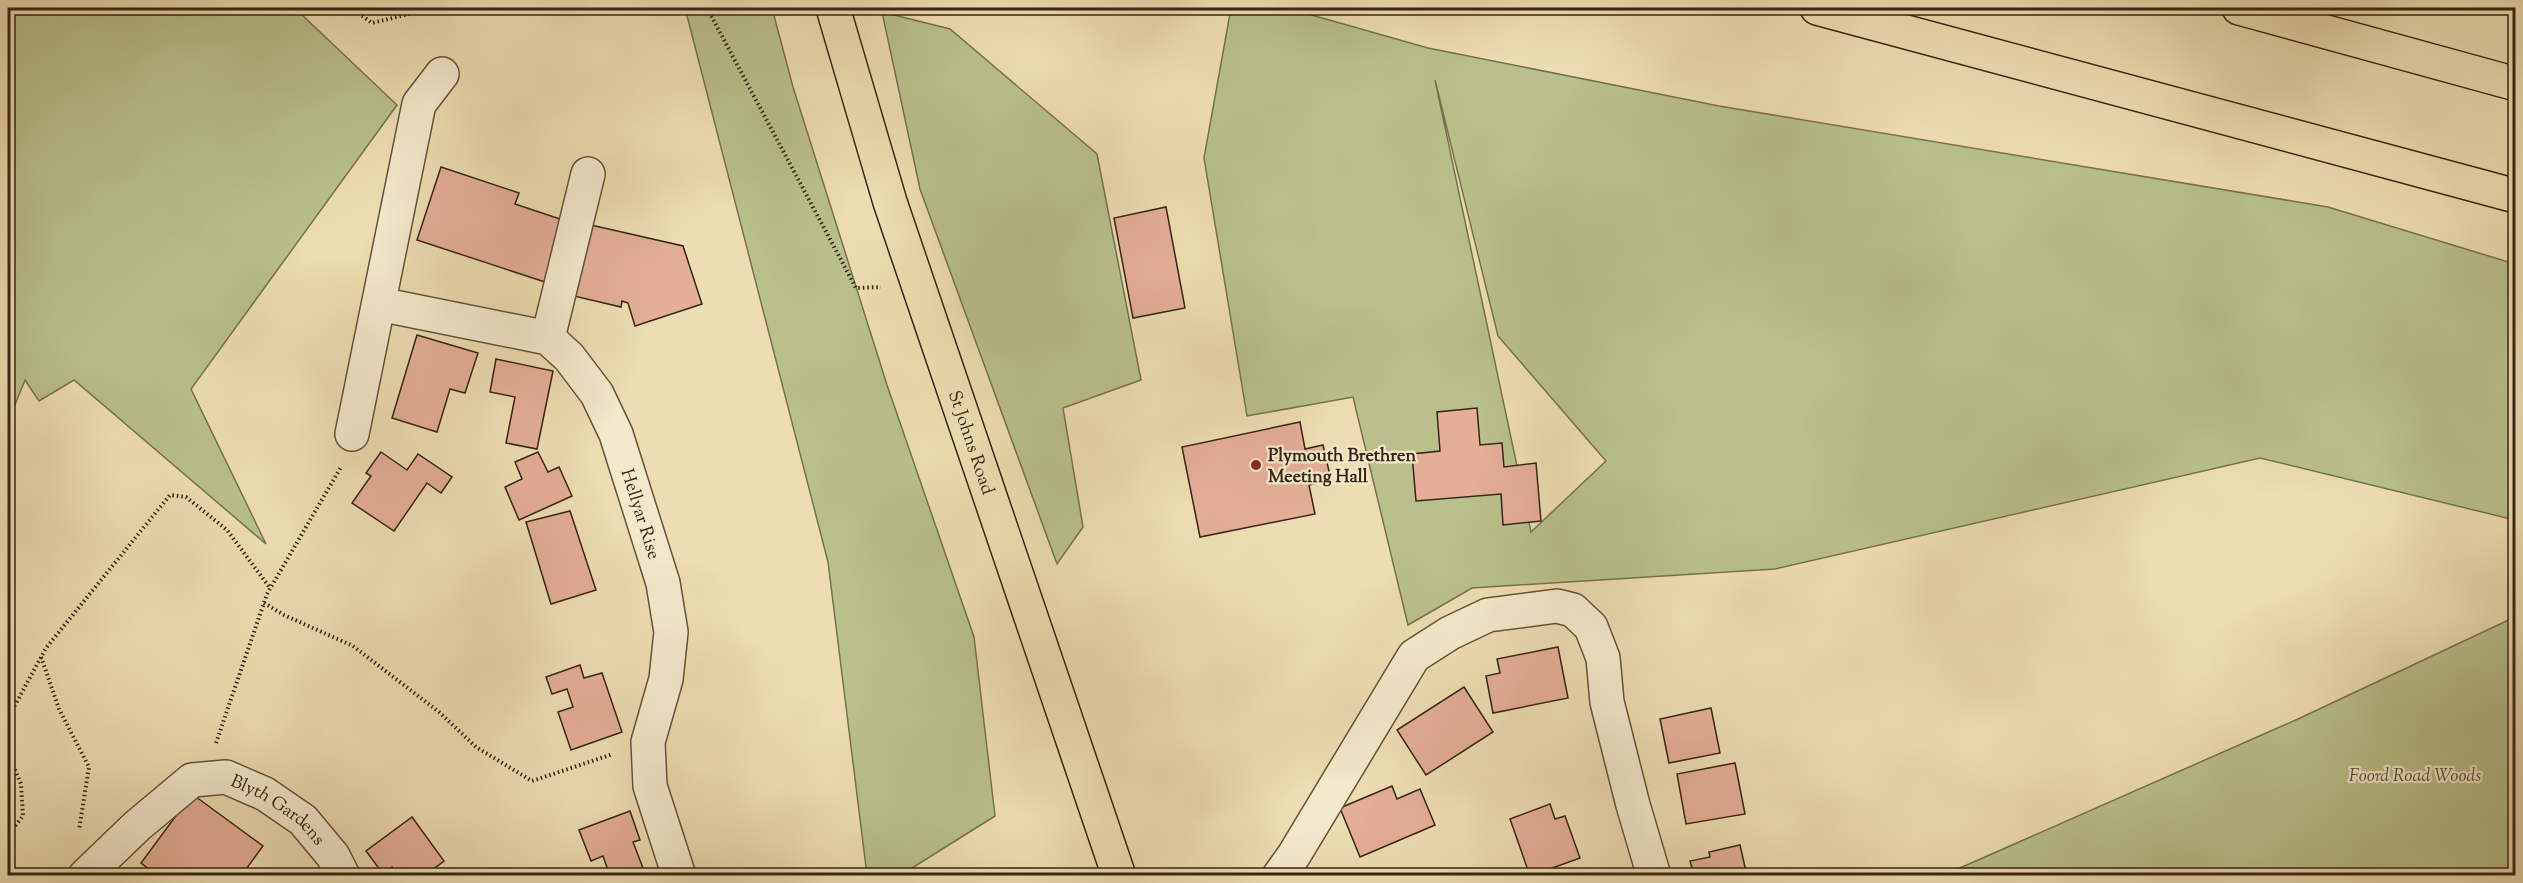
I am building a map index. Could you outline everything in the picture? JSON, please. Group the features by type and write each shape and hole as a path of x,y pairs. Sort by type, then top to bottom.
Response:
{"main road":[{"name":"St Johns Road","path":"833,8 890,202 1119,876"},
{"path":"1817,8 2516,196"},
{"path":"2239,8 2516,84"}],"street":[{"path":"352,434 419,104 442,75"},
{"path":"379,304 548,338 588,174"},
{"name":"Hellyar Rise","path":"548,338 569,357 597,394 616,434 663,583 671,632 666,680 648,742 650,786 679,876"},
{"path":"1279,876 1294,855 1414,656 1449,633 1488,615 1557,606 1573,610 1592,627 1603,658 1607,702 1654,876"},
{"name":"Blyth Gardens","path":"93,868 137,826 192,780 226,777 265,794 303,820 333,856 343,876"}],"path":[{"path":"351,8 372,23 434,8"},
{"path":"707,8 856,288 918,285"},
{"path":"210,778 214,749 270,588 353,445 352,434"},
{"path":"8,718 41,656 170,495 186,497 227,530 270,588"},
{"path":"264,603 284,615 353,646 440,712 476,747 532,781 648,742"},
{"path":"41,656 58,709 89,767 77,842 93,868"},
{"path":"8,753 21,784 22,816 8,835"}],"green space":[{"path":"8,8 304,8 300,13 397,105 191,389 266,544 74,380 39,401 25,380 8,422"},
{"path":"685,8 772,8 793,87 887,385 974,637 995,816 901,875 867,875 828,562"},
{"path":"1231,8 1287,8 1428,48 1719,106 2328,207 2515,264 2515,520 2260,458 1775,569 1472,588 1408,625 1353,397 1247,416 1204,158","holes":["1435,80 1498,336 1606,461 1531,532"]},
{"path":"882,12 950,29 1097,154 1141,380 1063,408 1083,527 1057,564 920,189"},
{"name":"Foord Road Woods","path":"2515,617 2515,875 1944,875 2298,719"}],"building":[{"path":"441,167 519,193 515,204 569,222 548,283 417,240"},
{"path":"1166,207 1185,308 1133,318 1114,218"},
{"path":"591,225 683,246 702,304 635,326 628,303 622,301 621,307 574,296"},
{"path":"417,335 478,353 465,393 450,389 437,432 392,418"},
{"path":"496,359 553,371 537,449 506,443 515,397 490,392"},
{"path":"1477,408 1480,445 1502,443 1504,467 1536,463 1541,521 1503,525 1501,494 1416,501 1412,454 1440,451 1437,412"},
{"name":"Plymouth Brethren Meeting Hall","path":"1300,422 1305,449 1323,445 1331,480 1309,485 1315,514 1200,537 1182,447"},
{"path":"381,452 407,470 418,454 452,477 441,493 427,483 394,531 352,503 371,476 366,473"},
{"path":"538,452 548,472 559,467 572,496 519,520 505,487 522,479 515,462"},
{"path":"570,511 596,590 551,604 526,522"},
{"path":"1558,647 1568,698 1493,713 1486,676 1500,673 1497,659"},
{"path":"580,665 584,678 602,673 622,732 571,750 558,712 573,707 567,689 552,694 546,677"},
{"path":"1464,687 1493,732 1426,775 1397,730"},
{"path":"1711,708 1720,753 1669,763 1660,719"},
{"path":"1735,763 1745,814 1686,824 1677,774"},
{"path":"1392,786 1397,799 1420,789 1435,825 1360,857 1340,808"},
{"path":"192,794 263,846 241,876 158,876 141,863"},
{"path":"1550,804 1555,819 1565,816 1580,858 1530,876 1510,819"},
{"path":"630,811 640,840 633,842 643,868 623,876 610,876 603,856 591,861 579,830"},
{"path":"412,817 444,861 424,876 398,876 392,867 383,874 366,851"},
{"path":"1740,845 1747,876 1694,876 1690,861 1710,857 1709,852"}],"place":[{"name":"Plymouth Brethren Meeting Hall","path":"1256,465"}]}
